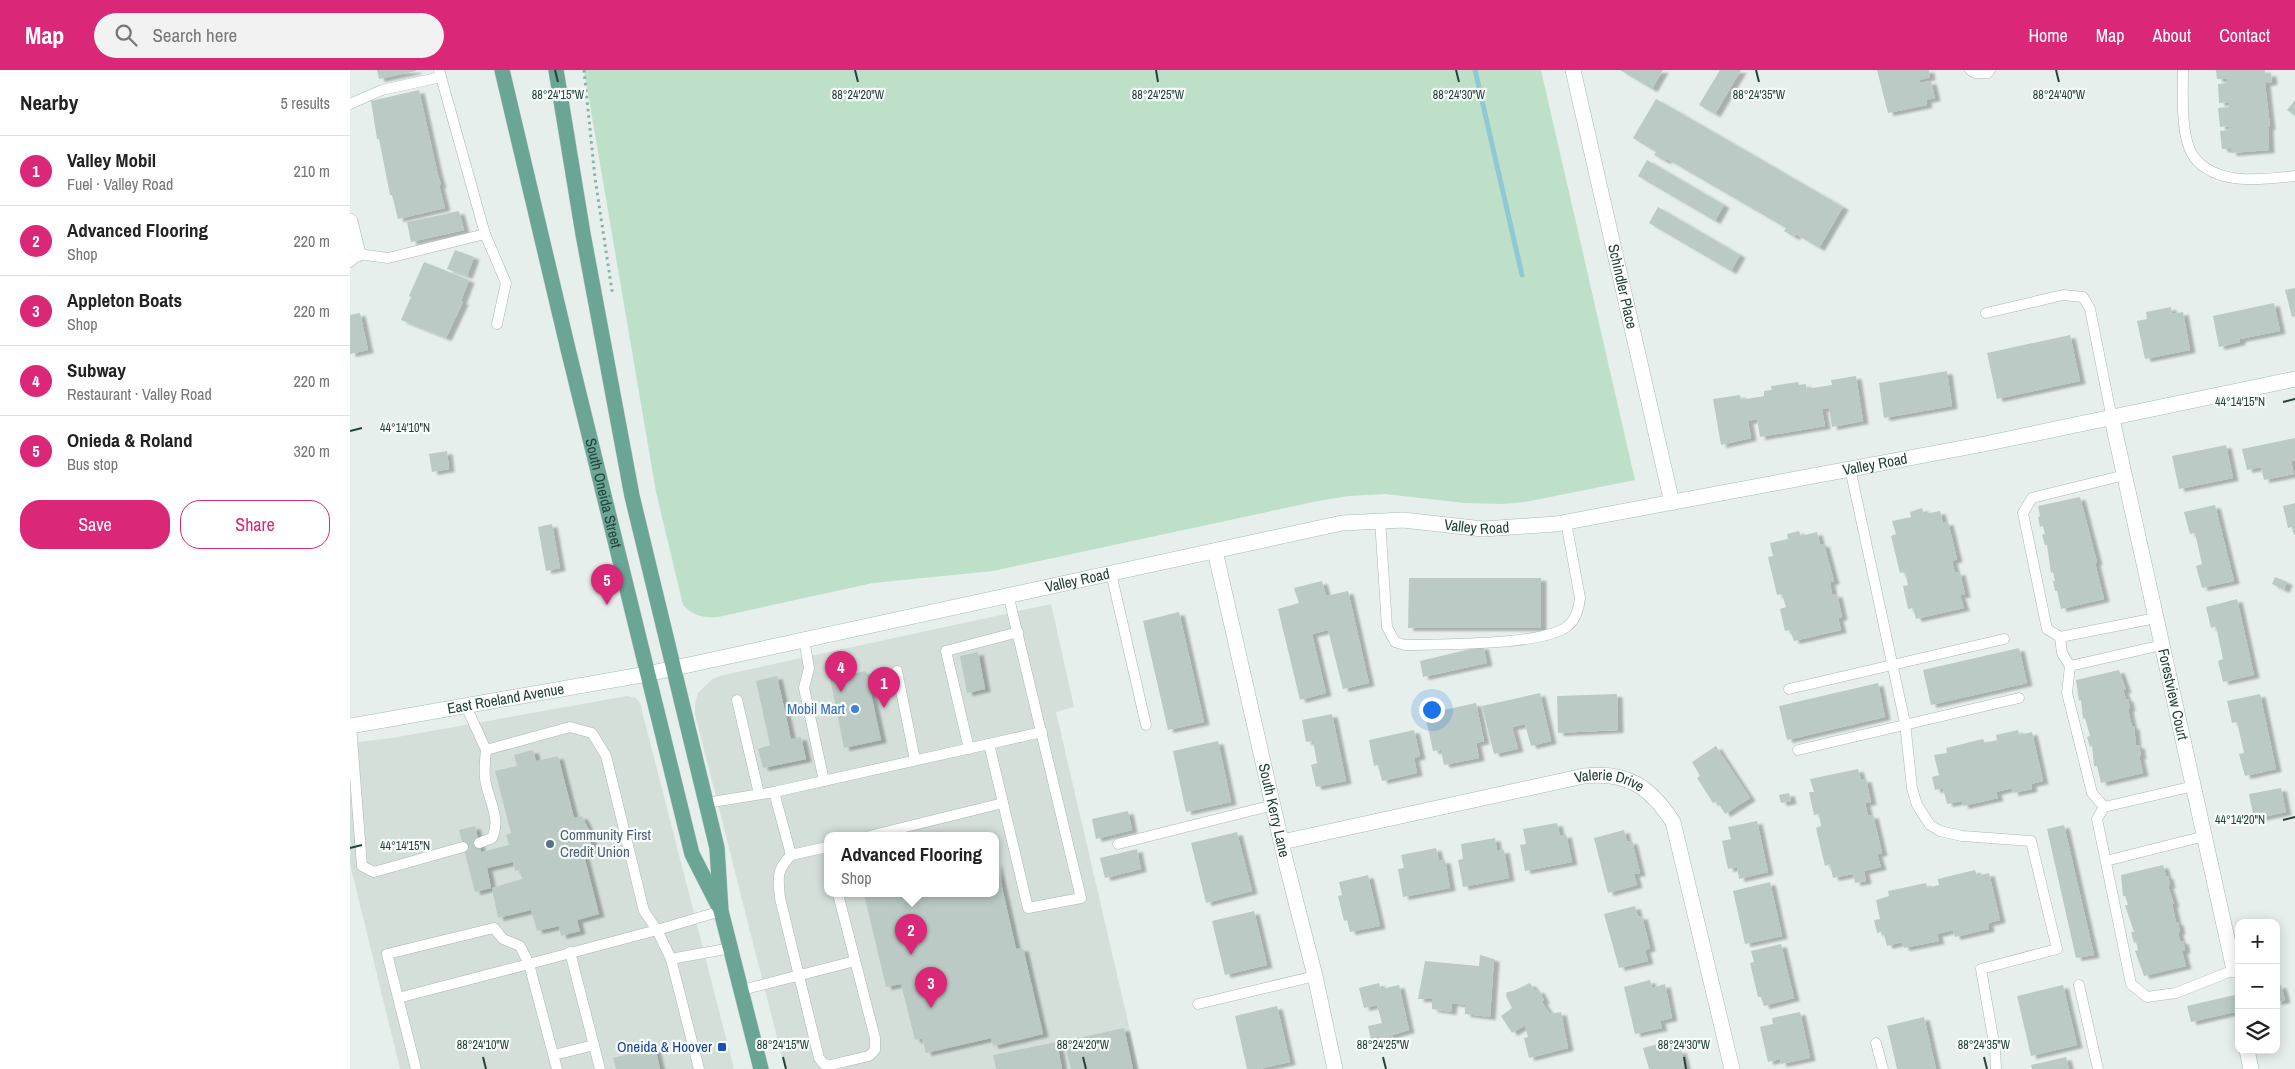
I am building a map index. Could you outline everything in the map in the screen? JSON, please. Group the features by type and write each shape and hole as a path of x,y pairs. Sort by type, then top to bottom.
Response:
{"main road":[{"name":"South Oneida Street","path":"502,70 660,671 706,803 718,848 721,911"},
{"name":"South Oneida Street","path":"556,70 583,234 632,496 692,854 721,911 761,1069"}],"street":[{"name":"Schindler Place","path":"1573,70 1672,503"},
{"path":"350,221 354,258"},
{"name":"Valley Road","path":"660,671 1342,523 1402,520 1482,529 1531,527 1566,522 2112,419 2295,379"},
{"name":"Forestview Court","path":"2112,419 2234,970"},
{"name":"South Kerry Lane","path":"1215,551 1273,805 1315,976 1335,1069"},
{"name":"East Roeland Avenue","path":"350,726 660,671"},
{"name":"Valerie Drive","path":"1282,842 1584,776 1615,775 1630,780 1656,798 1673,822 1732,1069"},
{"path":"2248,1054 2251,1069"}],"lane":[{"path":"1970,70 1975,73 1988,73 1990,70"},
{"path":"2183,70 2186,136 2194,156 2212,172 2236,178 2268,179 2295,176"},
{"path":"350,104 382,90 440,73 486,234 506,283 497,324"},
{"path":"354,258 388,258 486,234"},
{"path":"1986,313 2063,295 2083,297 2090,309 2112,419"},
{"path":"1850,468 1905,723 1912,788 1917,805 1930,825 1940,831 1962,836 2031,841 2057,949 1981,969 1995,1049 1996,1069"},
{"path":"2125,475 2032,498 2023,513 2047,629 2060,637 2156,618"},
{"path":"1380,520 1388,626 1395,642 1406,646 1525,640 1556,633 1570,625 1578,610 1580,598 1566,522"},
{"path":"1111,573 1146,725"},
{"path":"989,744 1028,908 1081,898 1008,594"},
{"path":"970,748 946,651 1018,632"},
{"path":"2060,637 2062,653 2070,666 2067,693 2092,793 2104,808"},
{"path":"804,639 809,668 804,688 824,781"},
{"path":"1789,689 2004,639"},
{"path":"2070,666 2162,645"},
{"path":"897,671 915,760"},
{"path":"1798,750 1905,723 2019,698"},
{"path":"738,700 760,794"},
{"path":"466,706 486,750 484,777 496,818 495,832 492,838 479,842"},
{"path":"350,726 362,866 374,872 463,847"},
{"path":"486,750 570,727 592,732 606,756 644,911 657,930 671,959 700,1069"},
{"path":"706,803 774,792 1042,732"},
{"path":"2194,786 2104,808 2097,819 2132,984 2147,997 2176,993 2234,970"},
{"path":"774,792 791,855"},
{"path":"885,832 1003,803"},
{"path":"1118,844 1273,805"},
{"path":"2106,861 2205,836"},
{"path":"824,849 791,855 780,866 778,878 780,898 819,1058 824,1064 830,1065 869,1056 875,1050 875,1038 839,897"},
{"path":"398,998 657,930 721,911"},
{"path":"416,1069 387,954 494,928 504,938 520,946 529,964 557,1069"},
{"path":"671,959 731,948"},
{"path":"570,952 600,1069"},
{"path":"742,990 855,961"},
{"path":"1198,1004 1315,976"},
{"path":"2079,985 2098,1069"},
{"path":"1876,1043 1883,1069"},
{"path":"554,1055 594,1045"}],"path":[{"path":"584,70 595,178 612,291"}],"shaded area":[{"path":"1051,604 1074,707 1056,712 1139,1069 785,1069 695,714 698,693 712,679 723,675"},
{"path":"627,696 636,698 640,703 734,1069 400,1069 350,864 350,743 392,738"}],"green space":[{"path":"584,70 1541,70 1635,480 1525,502 1502,504 1464,503 1385,494 1349,496 993,571 873,583 718,617 699,616 683,605 656,492"}],"building":[{"path":"377,70 416,70 416,71 379,79"},
{"path":"1620,70 1663,70 1652,89"},
{"path":"1720,70 1741,70 1715,114 1699,105"},
{"path":"1877,70 1929,70 1930,77 1920,80 1920,83 1931,81 1935,98 1926,100 1927,105 1888,113"},
{"path":"2216,70 2265,70 2265,74 2271,73 2272,82 2265,83 2270,127 2268,127 2269,150 2231,153 2231,149 2222,149 2220,131 2230,130 2229,126 2220,127 2218,108 2229,107 2229,102 2219,103 2218,84 2227,83 2227,79 2217,79"},
{"path":"419,90 445,208 398,219 392,195 390,195 379,139 377,139 371,101"},
{"path":"1656,99 1843,207 1819,248 1796,234 1794,237 1784,231 1786,228 1667,159 1665,161 1654,155 1656,152 1633,138"},
{"path":"2295,100 2295,116 2287,110"},
{"path":"1647,160 1724,205 1715,221 1638,176"},
{"path":"1658,207 1740,255 1731,271 1649,223"},
{"path":"459,211 464,230 411,242 407,222"},
{"path":"455,250 474,257 467,276 447,269"},
{"path":"424,262 469,280 461,301 463,302 446,338 401,320"},
{"path":"2295,288 2295,316 2292,317 2285,290"},
{"path":"2274,303 2280,331 2240,339 2240,342 2219,347 2213,316"},
{"path":"2171,307 2172,314 2183,312 2190,350 2145,359 2137,321 2147,319 2146,312"},
{"path":"360,313 368,350 350,354 350,315"},
{"path":"2070,335 2080,381 1997,399 1987,353"},
{"path":"1947,371 1952,406 1884,418 1879,383"},
{"path":"1856,376 1863,421 1832,427 1829,408 1822,409 1825,426 1760,437 1757,419 1748,421 1751,438 1721,445 1713,399 1740,395 1741,400 1764,396 1764,391 1772,390 1771,386 1798,382 1799,385 1806,384 1806,389 1832,385 1831,380"},
{"path":"2295,438 2295,460 2291,461 2294,474 2264,480 2261,467 2247,470 2242,449"},
{"path":"2226,445 2233,478 2179,489 2172,456"},
{"path":"447,451 449,469 432,472 429,454"},
{"path":"2080,497 2097,562 2095,563 2104,599 2061,609 2057,591 2055,591 2053,572 2051,573 2047,545 2045,545 2042,535 2045,534 2043,526 2040,527 2038,506"},
{"path":"2295,503 2294,535 2292,527 2288,528 2283,506"},
{"path":"2215,505 2234,581 2202,588 2196,566 2202,564 2195,533 2190,534 2184,512"},
{"path":"1922,508 1924,514 1940,511 1943,523 1948,522 1957,559 1952,561 1955,573 1960,572 1965,595 1960,595 1964,608 1916,619 1913,608 1908,609 1903,586 1908,585 1905,572 1900,573 1891,536 1896,534 1892,521 1911,517 1910,512"},
{"path":"552,524 560,568 546,571 538,527"},
{"path":"1799,531 1801,536 1817,532 1820,544 1824,544 1834,581 1830,582 1832,595 1837,594 1842,617 1838,618 1841,630 1794,641 1790,630 1785,631 1780,609 1786,607 1782,594 1777,595 1768,557 1773,556 1770,543 1788,539 1787,534"},
{"path":"2275,577 2287,582 2284,590 2272,584"},
{"path":"1409,578 1541,578 1541,628 1408,628"},
{"path":"1322,581 1326,596 1348,591 1369,683 1343,689 1328,630 1312,634 1326,693 1300,700 1278,609 1299,603 1294,588"},
{"path":"2237,599 2254,675 2223,682 2218,661 2223,659 2216,626 2211,628 2206,607"},
{"path":"1179,612 1204,722 1168,730 1143,621"},
{"path":"1483,646 1487,663 1423,677 1420,661"},
{"path":"2019,648 2027,683 1931,705 1923,670"},
{"path":"978,652 985,689 967,693 960,656"},
{"path":"2119,670 2126,690 2123,690 2126,699 2128,699 2130,708 2128,709 2132,727 2134,726 2136,746 2139,745 2141,756 2139,756 2143,773 2101,783 2097,766 2094,766 2092,746 2090,747 2087,737 2090,736 2085,718 2083,719 2076,680"},
{"name":"Mobil Mart","path":"866,671 881,740 844,748 830,678"},
{"path":"777,676 791,739 801,737 806,759 763,768 758,749 770,745 756,681"},
{"path":"1878,683 1885,717 1787,740 1779,706"},
{"path":"1540,693 1551,741 1531,746 1525,724 1512,727 1518,749 1494,754 1482,706"},
{"path":"1617,694 1618,730 1558,733 1557,696"},
{"path":"2260,694 2276,769 2245,776 2239,754 2244,753 2237,722 2232,723 2227,701"},
{"path":"1476,703 1484,741 1476,743 1479,758 1444,765 1441,750 1433,751 1425,714"},
{"path":"1332,714 1346,781 1316,787 1311,765 1317,763 1313,741 1306,742 1302,720"},
{"path":"1414,730 1420,756 1414,758 1417,773 1382,781 1378,765 1374,766 1369,740"},
{"path":"2018,730 2019,735 2032,732 2043,781 2031,784 2032,789 2013,793 2012,788 1996,792 1998,798 1963,806 1962,801 1947,804 1943,788 1935,790 1932,777 1939,775 1934,755 1947,753 1946,748 1983,739 1985,743 1997,740 1996,735"},
{"path":"1218,741 1231,802 1186,812 1173,751"},
{"path":"1716,746 1750,798 1725,814 1717,801 1713,803 1697,778 1700,776 1692,762"},
{"name":"Community First Credit Union","path":"533,750 536,761 558,756 574,818 582,816 591,834 591,850 583,852 599,914 577,920 580,931 561,936 559,926 537,931 531,910 498,918 492,888 522,879 520,870 515,871 513,862 487,868 491,888 475,892 459,830 475,826 481,852 509,845 506,835 511,833 495,771 517,766 514,755"},
{"path":"1858,769 1861,780 1866,779 1871,802 1865,803 1868,816 1873,815 1882,853 1877,854 1881,867 1864,871 1866,881 1855,883 1853,874 1833,878 1830,864 1825,866 1816,828 1821,826 1819,814 1814,815 1809,792 1814,792 1810,779"},
{"path":"2281,788 2286,812 2254,819 2249,794"},
{"path":"1789,793 1791,801 1781,803 1779,795"},
{"path":"1128,811 1132,830 1096,839 1092,819"},
{"path":"1757,821 1768,872 1739,879 1737,867 1728,869 1722,841 1731,839 1728,827"},
{"path":"1557,823 1560,836 1566,834 1572,862 1525,871 1520,845 1526,844 1523,829"},
{"path":"2064,825 2094,955 2076,958 2047,829"},
{"path":"1624,830 1627,842 1632,841 1640,873 1634,874 1637,885 1608,893 1594,838"},
{"path":"1237,832 1252,891 1206,903 1191,843"},
{"path":"1495,838 1497,851 1504,850 1509,878 1463,887 1458,860 1463,859 1461,844"},
{"path":"1436,848 1439,861 1445,860 1450,888 1403,897 1398,869 1404,868 1401,855"},
{"path":"1137,849 1141,869 1105,878 1100,858"},
{"path":"2163,865 2166,876 2168,876 2170,885 2168,886 2174,904 2172,904 2176,922 2178,922 2180,931 2178,932 2180,941 2183,941 2185,950 2182,951 2186,966 2144,976 2135,951 2138,950 2131,932 2134,932 2125,905 2128,905 2125,896 2123,896 2121,875"},
{"path":"1975,870 1977,876 1989,873 2000,920 1988,923 1989,929 1955,937 1953,930 1937,934 1939,941 1904,948 1902,942 1887,946 1883,931 1877,933 1874,920 1880,919 1876,900 1889,896 1888,891 1926,883 1927,888 1939,885 1938,879"},
{"path":"999,874 1016,949 1023,948 1043,1034 993,1046 991,1038 926,1053 922,1038 915,1040 901,984 886,987 865,897 999,897"},
{"path":"1368,875 1380,926 1350,932 1347,920 1344,921 1338,896 1342,895 1339,882"},
{"path":"1770,882 1782,936 1745,944 1733,891"},
{"path":"1635,906 1638,917 1642,916 1650,948 1645,950 1648,961 1619,968 1604,914"},
{"path":"1254,911 1267,965 1225,975 1212,921"},
{"path":"1781,944 1794,998 1764,1006 1761,997 1758,997 1750,963 1754,962 1751,951"},
{"path":"1480,955 1494,959 1490,1017 1465,1014 1465,1005 1452,1003 1451,1012 1432,1009 1432,999 1418,999 1425,961 1479,966"},
{"path":"1650,980 1652,988 1665,984 1672,1018 1660,1021 1662,1028 1635,1034 1624,987"},
{"path":"1379,983 1381,989 1399,985 1409,1030 1392,1035 1393,1040 1372,1045 1368,1026 1382,1023 1377,1005 1364,1008 1359,988"},
{"path":"1530,983 1535,991 1539,990 1544,1000 1542,1002 1550,1014 1561,1012 1568,1048 1529,1058 1524,1038 1528,1037 1525,1025 1512,1033 1501,1016 1512,1008 1506,996 1507,992"},
{"path":"2063,985 2077,1045 2031,1056 2017,996"},
{"path":"2280,985 2285,1000 2280,1001"},
{"path":"2235,995 2235,1012 2191,1022 2187,1006"},
{"path":"1277,1006 1290,1062 1259,1069 1247,1069 1235,1016"},
{"path":"1800,1012 1810,1058 1781,1064 1780,1059 1768,1062 1760,1027 1773,1024 1772,1018"},
{"path":"1924,1017 1936,1069 1897,1069 1887,1026"},
{"path":"1124,1028 1133,1069 1071,1069 1064,1041"},
{"path":"1674,1040 1676,1051 1681,1050 1686,1069 1649,1069 1643,1048"},
{"path":"1057,1042 1062,1069 996,1069 993,1055"},
{"path":"655,1047 660,1069 616,1069 613,1058"},
{"path":"2066,1057 2069,1069 2032,1069 2031,1065"}],"waterway":[{"path":"1475,70 1522,275"}],"place":[{"name":"Onieda & Roland","path":"607,605"},
{"name":"Subway","path":"841,692"},
{"name":"Valley Mobil","path":"884,708"},
{"name":"Mobil Mart","path":"855,709"},
{"name":"Community First Credit Union","path":"550,844"},
{"name":"Advanced Flooring","path":"911,955"},
{"name":"Appleton Boats","path":"931,1008"},
{"name":"Oneida & Hoover","path":"722,1047"}]}
